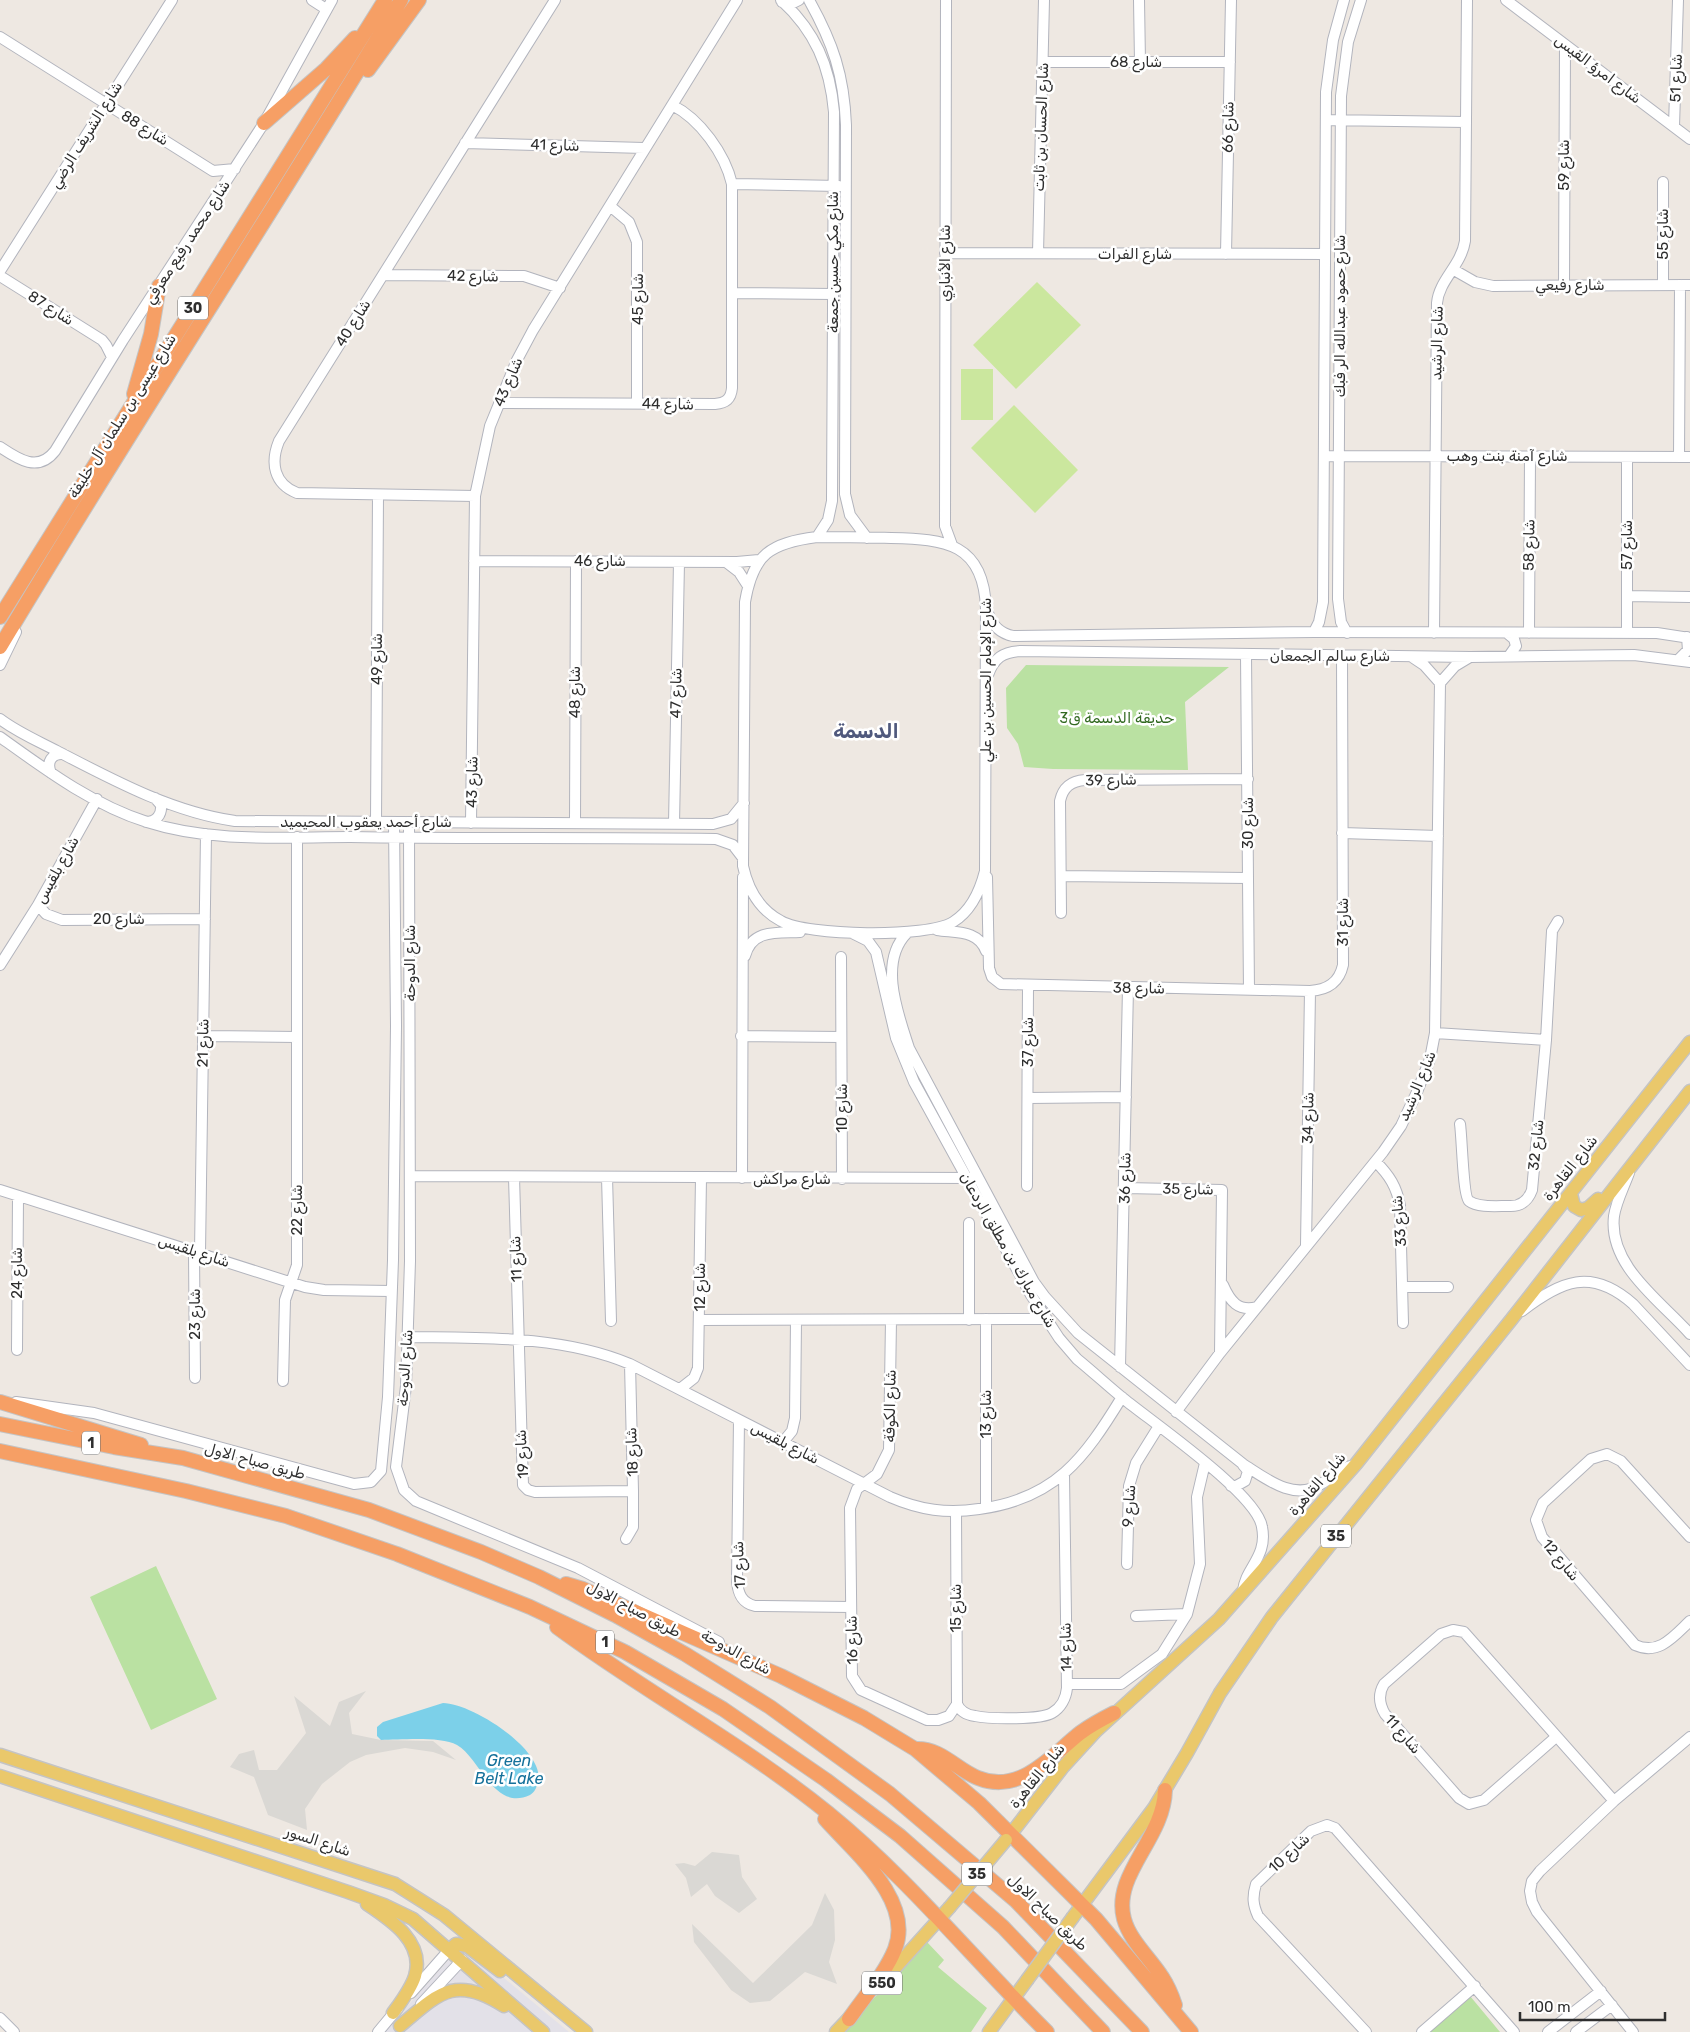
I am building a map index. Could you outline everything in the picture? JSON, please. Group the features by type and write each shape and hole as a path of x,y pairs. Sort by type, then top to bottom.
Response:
{"highway":[{"name":"شارع عيسى بن سلمان آل خليفة","path":"0,617 385,0"},
{"name":"شارع عيسى بن سلمان آل خليفة","path":"0,647 115,457 327,124 401,0"},
{"path":"327,124 419,0"},
{"path":"264,123 326,69 375,18"},
{"path":"129,411 151,334 159,286"},
{"path":"0,1401 182,1458"},
{"name":"طريق صباح الاول","path":"0,1424 114,1447 182,1458 369,1510 480,1552 538,1577 615,1615 685,1654 770,1707 890,1794 1016,1901 1142,2032"},
{"name":"1","path":"0,1451 186,1491 286,1516 397,1554 530,1607 625,1652 722,1709 826,1780 900,1836 1003,1927 1103,2032"},
{"path":"538,1577 582,1589 781,1676 864,1718 915,1749 962,1787 1008,1838 1082,1905 1191,2032"},
{"path":"530,1607 798,1789 858,1838 940,1920 1014,2000 1048,2032"},
{"path":"915,1749 927,1750 938,1754 980,1779 1005,1782 1028,1775 1083,1731 1114,1713"},
{"path":"798,1789 886,1889 895,1905 898,1918 898,1938 891,1957 849,2019"},
{"path":"1165,1790 1162,1816 1127,1880 1122,1907 1129,1932 1162,1977 1178,2016"}],"main road":[{"name":"شارع القاهرة","path":"940,1920 1064,1768 1114,1713 1200,1637 1243,1594 1356,1464 1690,1042"},
{"path":"1571,1194 1574,1206 1580,1210 1607,1195 1690,1091"},
{"name":"35","path":"1014,2000 1165,1790 1245,1654 1278,1609 1511,1320 1607,1195"},
{"name":"شارع السور","path":"0,1755 379,1877 421,1898 586,2032"},
{"path":"0,1776 384,1905 413,1920 462,1960 542,2032"},
{"path":"348,1892 398,1927 406,1936 414,1951 416,1962 415,1976 393,2013"},
{"name":"550","path":"836,2032 940,1920"},
{"path":"458,1927 466,1936 469,1947 462,1960"},
{"path":"449,1950 458,1943 469,1947 508,1977 539,1993"},
{"path":"397,2029 434,1999 448,1992 463,1989 488,1996 542,2032"},
{"path":"989,2032 1014,2000"}],"street":[{"name":"شارع الشريف الرضي","path":"0,271 172,0"},
{"path":"312,0 329,4"},
{"name":"شارع 40","path":"475,496 297,493 280,483 275,474 274,464 279,441 555,0"},
{"name":"شارع 43","path":"471,823 475,496 490,426 517,360 644,148 738,0"},
{"path":"781,1 791,4 799,0"},
{"name":"شارع مكي حسين جمعة","path":"809,0 830,40 842,75 846,106 846,501 852,520 867,538"},
{"name":"شارع الأنباري","path":"946,0 945,526 952,545"},
{"name":"شارع الحسان بن ثابت","path":"1038,253 1044,0"},
{"path":"1139,0 1140,62"},
{"name":"شارع 66","path":"1226,254 1230,0"},
{"name":"شارع حمود عبدالله الر فبك","path":"1314,632 1321,616 1323,602 1326,120 1330,59 1344,0"},
{"name":"شارع حمود عبدالله الر فبك","path":"1347,633 1342,622 1338,599 1341,120 1344,59 1361,0"},
{"name":"شارع الرشيد","path":"1434,632 1438,298 1442,287 1460,258 1465,241 1467,0"},
{"name":"شارع امرؤ القيس","path":"1506,0 1690,138"},
{"name":"شارع 51","path":"1674,126 1678,0"},
{"name":"شارع مكي حسين جمعة","path":"781,1 810,32 824,59 829,76 834,112 832,501 828,520 817,537"},
{"name":"شارع محمد رفيع معرفي","path":"0,447 23,462 40,462 51,455 112,357 264,123 329,4"},
{"name":"شارع 88","path":"0,38 213,171"},
{"name":"شارع 59","path":"1564,286 1565,45"},
{"name":"شارع 68","path":"1043,62 1230,62"},
{"name":"شارع 44","path":"499,403 714,404 728,400 732,388 732,184 726,166 706,134 689,116 672,105"},
{"path":"1326,120 1466,122"},
{"name":"شارع 41","path":"465,143 644,148"},
{"path":"220,191 213,171 234,168"},
{"name":"شارع 55","path":"1663,182 1663,285"},
{"path":"732,184 846,186"},
{"name":"شارع 45","path":"610,206 628,222 637,242 637,404"},
{"name":"شارع الفرات","path":"945,253 1325,254"},
{"name":"شارع رفيعي","path":"1454,270 1475,282 1488,285 1685,285"},
{"name":"شارع 42","path":"384,275 524,276 560,288"},
{"name":"شارع 87","path":"0,276 102,340 112,357"},
{"path":"1679,457 1685,285"},
{"path":"733,293 833,294"},
{"path":"102,340 123,340"},
{"name":"شارع آمنة بنت وهب","path":"1324,456 1690,457"},
{"name":"شارع 58","path":"1529,633 1530,457"},
{"name":"شارع 57","path":"1627,457 1627,633"},
{"name":"شارع 49","path":"376,822 378,495"},
{"path":"931,540 945,526"},
{"name":"شارع الإمام الحسين بن علي","path":"817,537 867,538 931,540 952,545 966,556 978,571 985,589 986,861 982,884 968,909 952,922 908,933 815,931 789,925 766,910 750,888 743,862 745,602 748,586 759,560 789,540 817,537"},
{"name":"شارع 46","path":"474,561 725,562 759,560"},
{"name":"شارع 48","path":"575,823 576,561"},
{"name":"شارع 47","path":"674,824 679,562"},
{"path":"725,562 739,572 748,586"},
{"path":"0,665 41,579"},
{"path":"1627,596 1690,596"},
{"name":"شارع سالم الجمعان","path":"986,609 996,627 1002,633 1012,636 1434,632 1508,634 1627,633 1689,637"},
{"path":"1201,654 1194,646 1196,638 1202,634"},
{"path":"1508,634 1514,639 1516,646 1509,656"},
{"path":"1679,659 1688,650 1689,637"},
{"name":"شارع سالم الجمعان","path":"986,681 997,658 1014,651 1470,657 1634,655 1679,659 1690,662"},
{"name":"شارع 30","path":"1246,655 1249,990"},
{"name":"شارع 31","path":"1310,991 1323,989 1331,985 1337,979 1342,968 1342,655"},
{"path":"1411,656 1424,665 1440,683 1455,666 1470,657"},
{"name":"شارع الرشيد","path":"1176,1412 1220,1353 1306,1245 1376,1162 1411,1105 1430,1060 1435,1033 1440,683"},
{"name":"شارع أحمد يعقوب المحيميد","path":"0,719 63,754 155,798 198,814 235,821 674,824 724,822 735,816 744,802"},
{"name":"شارع أحمد يعقوب المحيميد","path":"0,737 51,772 97,799 146,822 206,834 394,838 716,839 733,845 743,862"},
{"path":"51,772 48,764 51,758 58,754 63,754"},
{"name":"شارع 39","path":"1061,913 1060,801 1062,792 1071,783 1085,780 1248,779"},
{"path":"146,822 156,820 160,815 161,805 155,798"},
{"name":"شارع بلقيس","path":"0,965 38,905 97,799"},
{"name":"شارع الدوحة","path":"0,1401 94,1413 362,1485 374,1480 381,1471 388,1397 393,1260 396,1026 394,822"},
{"name":"شارع الدوحة","path":"409,822 410,1261 404,1402 396,1466 401,1485 411,1498 578,1568 781,1676"},
{"path":"1342,833 1438,836"},
{"name":"شارع 21","path":"197,1252 206,834"},
{"name":"شارع 22","path":"283,1380 284,1304 297,1265 297,837"},
{"name":"شارع 38","path":"986,861 988,957 990,971 998,982 1009,985 1028,986 1310,991"},
{"path":"742,1178 741,972 743,862"},
{"path":"1061,876 1248,878"},
{"name":"شارع 20","path":"38,905 46,914 62,920 205,919"},
{"name":"شارع 32","path":"1460,1124 1464,1154 1464,1190 1467,1198 1474,1204 1512,1207 1524,1202 1532,1190 1546,1040 1552,931 1558,921"},
{"name":"شارع 38","path":"930,929 974,936 981,940 988,957"},
{"path":"741,972 749,944 758,936 815,931"},
{"name":"شارع مبارك بن مطلق الردعان","path":"849,931 868,941 876,952 893,1030 902,1056 1039,1290 1078,1333 1243,1464 1270,1482 1287,1489 1300,1490 1318,1486 1341,1470 1356,1464"},
{"name":"شارع مبارك بن مطلق الردعان","path":"908,933 896,947 892,970 903,1030 915,1063 1024,1283 1047,1319 1077,1359 1122,1398 1205,1463 1257,1513 1263,1528 1262,1546 1251,1573 1244,1582 1243,1594"},
{"name":"شارع 10","path":"841,957 842,1179"},
{"name":"شارع 37","path":"1027,1186 1028,986"},
{"name":"شارع 36","path":"1120,1367 1128,988"},
{"name":"شارع 34","path":"1306,1245 1310,991"},
{"path":"1435,1033 1546,1040"},
{"path":"203,1036 297,1037"},
{"path":"741,1036 841,1037"},
{"path":"1028,1098 1126,1097"},
{"path":"1634,1160 1616,1207 1614,1227 1617,1246 1631,1272 1690,1334"},
{"name":"شارع 33","path":"1376,1162 1390,1178 1398,1195 1403,1323"},
{"name":"شارع مراكش","path":"410,1176 972,1178"},
{"name":"شارع 11","path":"514,1177 519,1341"},
{"path":"607,1178 611,1321"},
{"name":"شارع 12","path":"680,1389 692,1380 698,1370 701,1178"},
{"name":"شارع 35","path":"1125,1188 1222,1190 1220,1353"},
{"name":"شارع بلقيس","path":"0,1190 292,1283 324,1290 391,1291"},
{"name":"شارع 24","path":"17,1350 18,1196"},
{"path":"969,1223 969,1320"},
{"name":"شارع 23","path":"196,1378 197,1252"},
{"path":"393,1260 401,1255 410,1261"},
{"name":"شارع 35","path":"1222,1279 1234,1304 1244,1309 1257,1308"},
{"path":"1511,1320 1557,1287 1575,1283 1595,1284 1624,1297 1687,1362"},
{"path":"1402,1287 1448,1287"},
{"name":"شارع 13","path":"986,1319 986,1508"},
{"path":"700,1320 1047,1319"},
{"path":"783,1442 792,1431 796,1418 796,1320"},
{"name":"شارع الكوفة","path":"864,1483 880,1471 890,1445 891,1320"},
{"path":"1066,1346 1072,1336 1078,1333"},
{"name":"شارع بلقيس","path":"408,1337 519,1341 585,1349 630,1364 738,1420 916,1507 940,1512 986,1508 1031,1496 1064,1474 1096,1438 1122,1398"},
{"name":"شارع 19","path":"519,1341 523,1485 528,1490 535,1492 633,1491"},
{"path":"1687,1362 1690,1348"},
{"name":"شارع 18","path":"626,1539 633,1527 630,1364"},
{"path":"388,1397 388,1401 396,1406 404,1402"},
{"name":"شارع 17","path":"738,1420 737,1587 740,1596 746,1603 755,1606 851,1607"},
{"name":"شارع 9","path":"1127,1564 1129,1486 1136,1463 1159,1426"},
{"name":"شارع 12","path":"1690,1537 1621,1461 1607,1454 1591,1459 1547,1499 1539,1508 1536,1520 1542,1537 1635,1646 1647,1649 1659,1647 1690,1621"},
{"path":"1067,1684 1121,1684 1162,1654 1187,1614 1200,1564 1198,1484 1205,1463"},
{"path":"1231,1486 1241,1484 1248,1477 1248,1471 1243,1464"},
{"name":"شارع 14","path":"957,1704 963,1712 977,1717 1046,1716 1057,1710 1062,1704 1067,1684 1064,1474"},
{"name":"شارع 16","path":"864,1483 854,1494 850,1508 852,1676 859,1688 930,1720 948,1717 957,1704"},
{"name":"شارع 15","path":"956,1512 957,1704"},
{"path":"1136,1616 1187,1614"},
{"name":"شارع 11","path":"1556,1737 1484,1800 1469,1804 1459,1798 1385,1714 1380,1702 1380,1692 1384,1684 1441,1634 1450,1631 1460,1631 1468,1634 1556,1737 1614,1801"},
{"path":"1633,2032 1537,1912 1530,1891 1532,1881 1540,1871 1614,1801 1690,1737"},
{"name":"شارع 10","path":"1366,2032 1258,1916 1254,1907 1252,1894 1256,1884 1319,1827 1327,1825 1336,1828 1514,2032"},
{"path":"378,2032 449,1950"},
{"path":"397,2029 462,1960"},
{"path":"1422,2032 1475,1986"},
{"path":"1548,2032 1601,1992"},
{"path":"1576,2032 1612,2005"},
{"path":"0,2018 14,2032"}],"shaded area":[{"path":"366,1691 349,1713 352,1734 381,1740 433,1741 456,1760 433,1752 405,1748 366,1755 350,1762 322,1784 305,1809 307,1830 268,1815 254,1777 230,1767 239,1754 254,1750 259,1770 277,1770 306,1733 294,1696 330,1726 339,1702"},
{"path":"712,1852 739,1855 742,1877 757,1899 739,1913 715,1896 707,1884 691,1897 686,1878 675,1864 684,1863 695,1866"},
{"path":"825,1893 834,1910 835,1940 829,1962 837,1984 805,1972 770,2001 750,2003 731,1990 694,1942 692,1924 753,1983 812,1925"},
{"path":"463,1944 569,2032 384,2032"}],"green space":[{"path":"1037,282 1081,325 1016,389 973,345"},
{"path":"961,369 993,369 993,420 961,420"},
{"path":"1014,405 1078,470 1035,513 971,448"},
{"name":"حديقة الدسمة ق3","path":"1026,665 1229,667 1185,702 1188,770 1053,769 1024,767 1018,744 1007,728 1006,688"},
{"path":"156,1566 217,1699 151,1730 90,1597"},
{"path":"927,1942 944,1960 938,1967 987,2008 971,2032 842,2032"},
{"path":"1470,1996 1500,2032 1428,2032"}],"water":[{"name":"Green Belt Lake","path":"443,1703 471,1711 488,1720 519,1743 531,1757 538,1770 538,1783 533,1793 517,1798 507,1796 497,1790 465,1752 450,1742 430,1739 381,1740 377,1736 377,1727 383,1722"}],"district":[{"name":"الدسمة","path":"866,731"}]}
